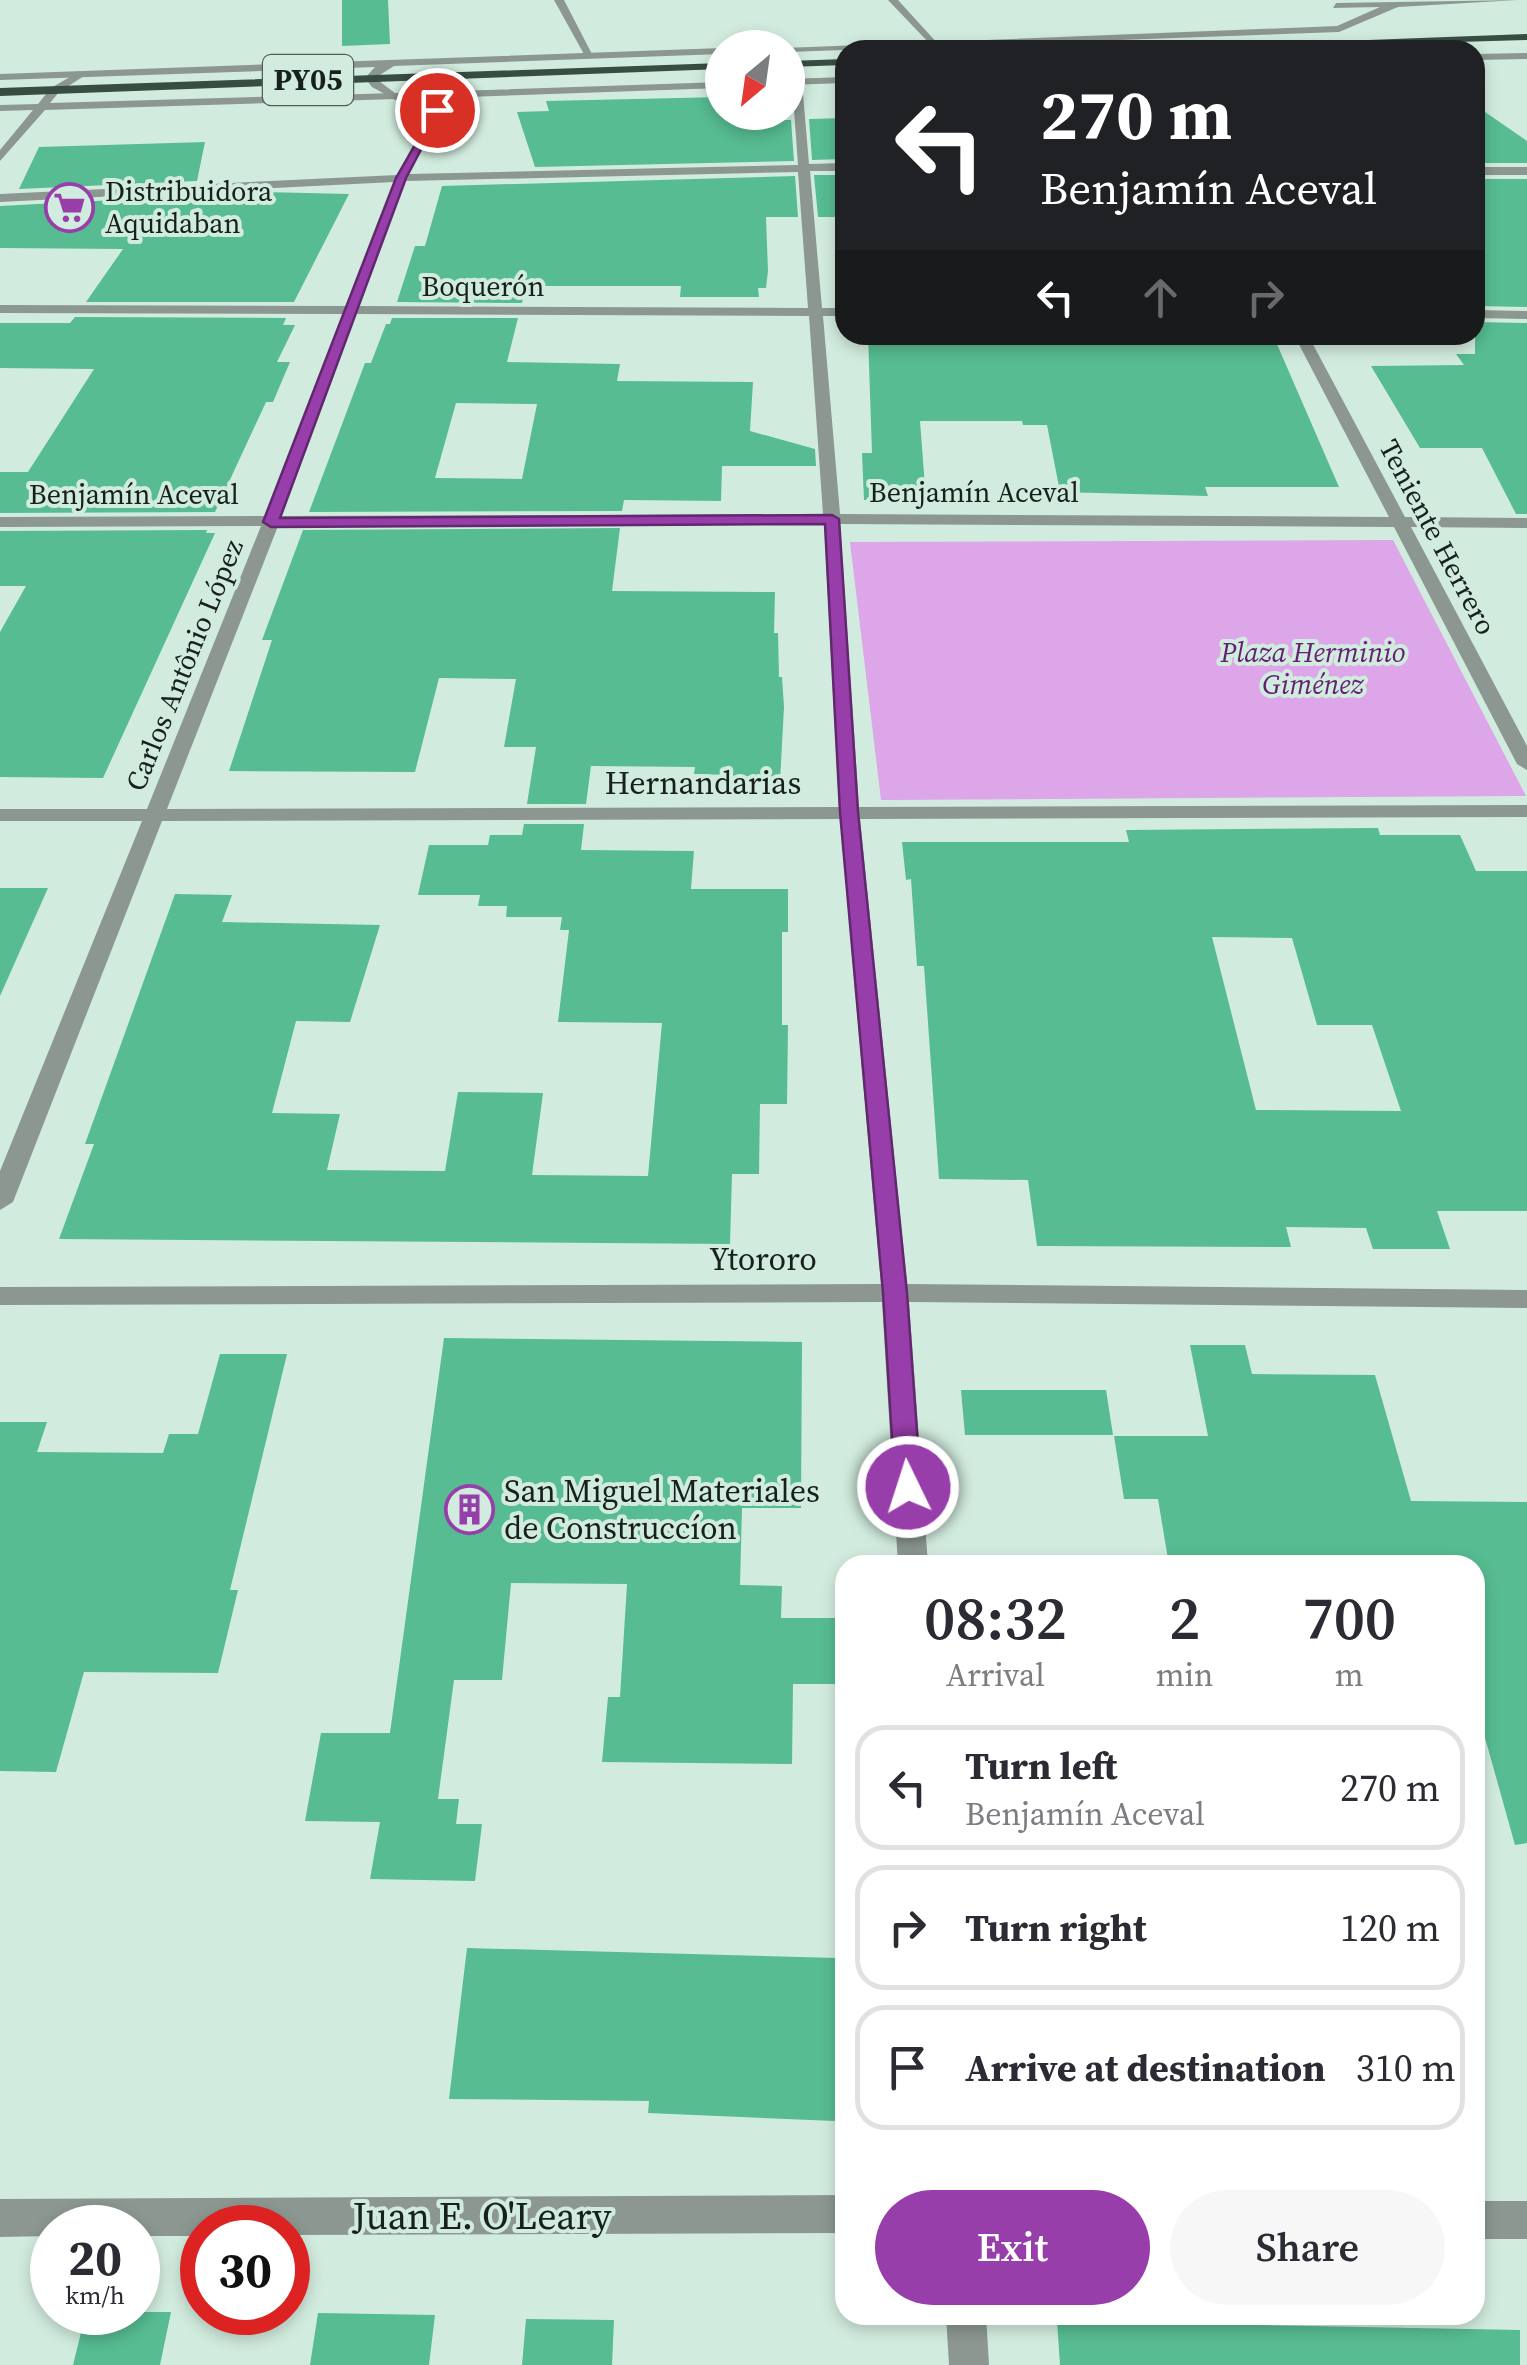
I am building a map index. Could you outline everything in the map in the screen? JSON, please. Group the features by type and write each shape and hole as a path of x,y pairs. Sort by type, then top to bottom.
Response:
{"highway":[{"path":"1448,40 1527,37"},
{"path":"805,72 835,65"},
{"name":"PY05","path":"0,92 705,67"}],"street":[{"path":"559,0 590,56 617,70 608,84 593,90"},
{"path":"893,0 931,40"},
{"path":"1320,12 1349,0"},
{"path":"1336,6 1512,0"},
{"path":"1048,40 1339,29 1401,2"},
{"path":"1275,32 1305,18"},
{"path":"1500,38 1525,57"},
{"path":"805,48 835,47"},
{"path":"0,77 705,52"},
{"path":"1485,58 1525,57"},
{"path":"392,63 376,70 370,78 376,88 424,109 514,93 705,86"},
{"path":"0,158 55,90 80,74"},
{"path":"805,77 835,79"},
{"path":"0,108 396,96 438,108"},
{"name":"Carlos Antônio López","path":"0,1202 271,522 401,178 438,108"},
{"path":"796,130 816,312 849,812 895,1293 912,1555"},
{"path":"0,198 401,178 835,168"},
{"path":"1485,171 1527,171"},
{"name":"Boquerón","path":"0,309 835,312"},
{"path":"1485,314 1527,315"},
{"name":"Teniente Herrero","path":"1306,345 1527,764"},
{"name":"Benjamín Aceval","path":"0,522 1527,522"},
{"name":"Hernandarias","path":"0,816 1527,811"},
{"name":"Ytororo","path":"0,1296 895,1293 1527,1299"},
{"name":"Juan E. O'Leary","path":"0,2218 835,2214"},
{"path":"1485,2220 1527,2220"},
{"path":"967,2325 969,2365"}],"green space":[{"name":"Plaza Herminio Giménez","path":"1393,540 1526,796 881,800 850,542"}],"building":[{"path":"342,0 388,0 390,44 342,46"},
{"path":"705,97 705,130 792,130 794,161 535,167 517,112 549,111 546,101"},
{"path":"1485,112 1527,141 1527,163 1485,163"},
{"path":"835,118 835,159 812,160 809,119"},
{"path":"205,142 197,181 19,189 39,147"},
{"path":"814,175 835,175 835,217 818,217"},
{"path":"795,176 798,217 766,217 768,271 766,288 758,288 759,297 680,297 681,286 526,286 522,303 397,302 415,246 425,246 442,186"},
{"path":"1485,179 1527,179 1527,307 1485,306"},
{"path":"264,192 349,194 294,302 86,302 123,249 0,248 0,206"},
{"path":"75,317 286,318 283,325 295,325 277,362 290,362 273,402 266,402 215,512 0,513 0,472 28,472 94,369 0,368 0,323 70,323"},
{"path":"392,318 518,318 507,362 620,364 617,381 753,382 750,431 815,449 816,466 722,466 721,501 624,500 622,511 309,512 365,363 371,363 386,324","holes":["456,403 537,404 522,479 435,478"]},
{"path":"1485,322 1527,323 1527,514 1516,514 1482,448 1420,448 1371,366 1464,365 1456,354 1475,354 1475,345 1485,345"},
{"path":"868,345 1277,345 1339,487 1205,487 1208,496 1060,492 1047,425 1023,425 1022,421 920,421 926,500 864,500 862,453 872,453"},
{"path":"620,528 612,591 775,592 774,633 778,633 784,707 780,782 733,781 733,775 694,774 695,767 591,766 586,804 527,804 536,747 504,747 516,679 439,678 415,772 229,771 272,640 262,640 303,530"},
{"path":"207,530 206,533 215,533 103,778 0,777 0,632 26,586 0,586 0,531"},
{"path":"524,824 584,824 581,850 694,851 691,889 788,889 788,932 782,932 782,1025 788,1025 787,1104 760,1104 759,1174 732,1174 730,1244 59,1239 94,1144 85,1144 175,894 232,895 222,922 380,925 350,1022 296,1021 272,1113 340,1114 327,1170 445,1171 458,1092 543,1093 532,1175 648,1176 662,1023 558,1022 569,930 560,930 562,917 506,917 507,906 478,906 480,895 418,895 429,845 488,845 490,835 522,835"},
{"path":"1378,828 1380,835 1460,835 1476,871 1527,871 1527,1211 1437,1211 1450,1249 1373,1249 1366,1228 1286,1227 1291,1247 1037,1246 1028,1180 939,1179 924,966 917,966 911,879 906,880 902,842 1129,842 1126,830","holes":["1212,937 1292,938 1317,1025 1372,1025 1401,1111 1256,1110"]},
{"path":"0,888 48,888 0,996"},
{"path":"444,1338 802,1342 801,1508 742,1508 740,1585 782,1586 781,1618 835,1618 835,1684 793,1684 792,1764 602,1762 608,1697 620,1697 627,1584 511,1583 502,1680 454,1680 438,1799 459,1799 456,1824 482,1824 475,1881 370,1879 380,1822 305,1821 321,1733 390,1733"},
{"path":"1190,1345 1245,1345 1252,1374 1375,1375 1411,1501 1527,1502 1527,1843 1515,1845 1485,1738 1485,1555 1167,1555 1158,1499 1124,1499 1114,1436 1208,1436"},
{"path":"220,1354 287,1354 230,1590 238,1590 218,1673 84,1672 56,1772 0,1771 0,1422 47,1422 37,1452 163,1453 169,1434 198,1434"},
{"path":"961,1390 1106,1390 1113,1435 965,1435"},
{"path":"467,1948 835,1958 835,2121 648,2113 649,2101 449,2099"},
{"path":"160,2312 171,2312 160,2365 73,2365 80,2335 160,2335"},
{"path":"318,2313 435,2315 429,2365 310,2365"},
{"path":"526,2319 614,2320 612,2365 522,2365"},
{"path":"1057,2325 1520,2330 1520,2365 1060,2365"}],"place":[{"name":"Distribuidora Aquidaban","path":"70,207"},
{"name":"San Miguel Materiales de Construccíon","path":"469,1509"}],"route":[{"path":"437,110 401,178 271,522 832,519 849,812 895,1293 908,1487"}]}
